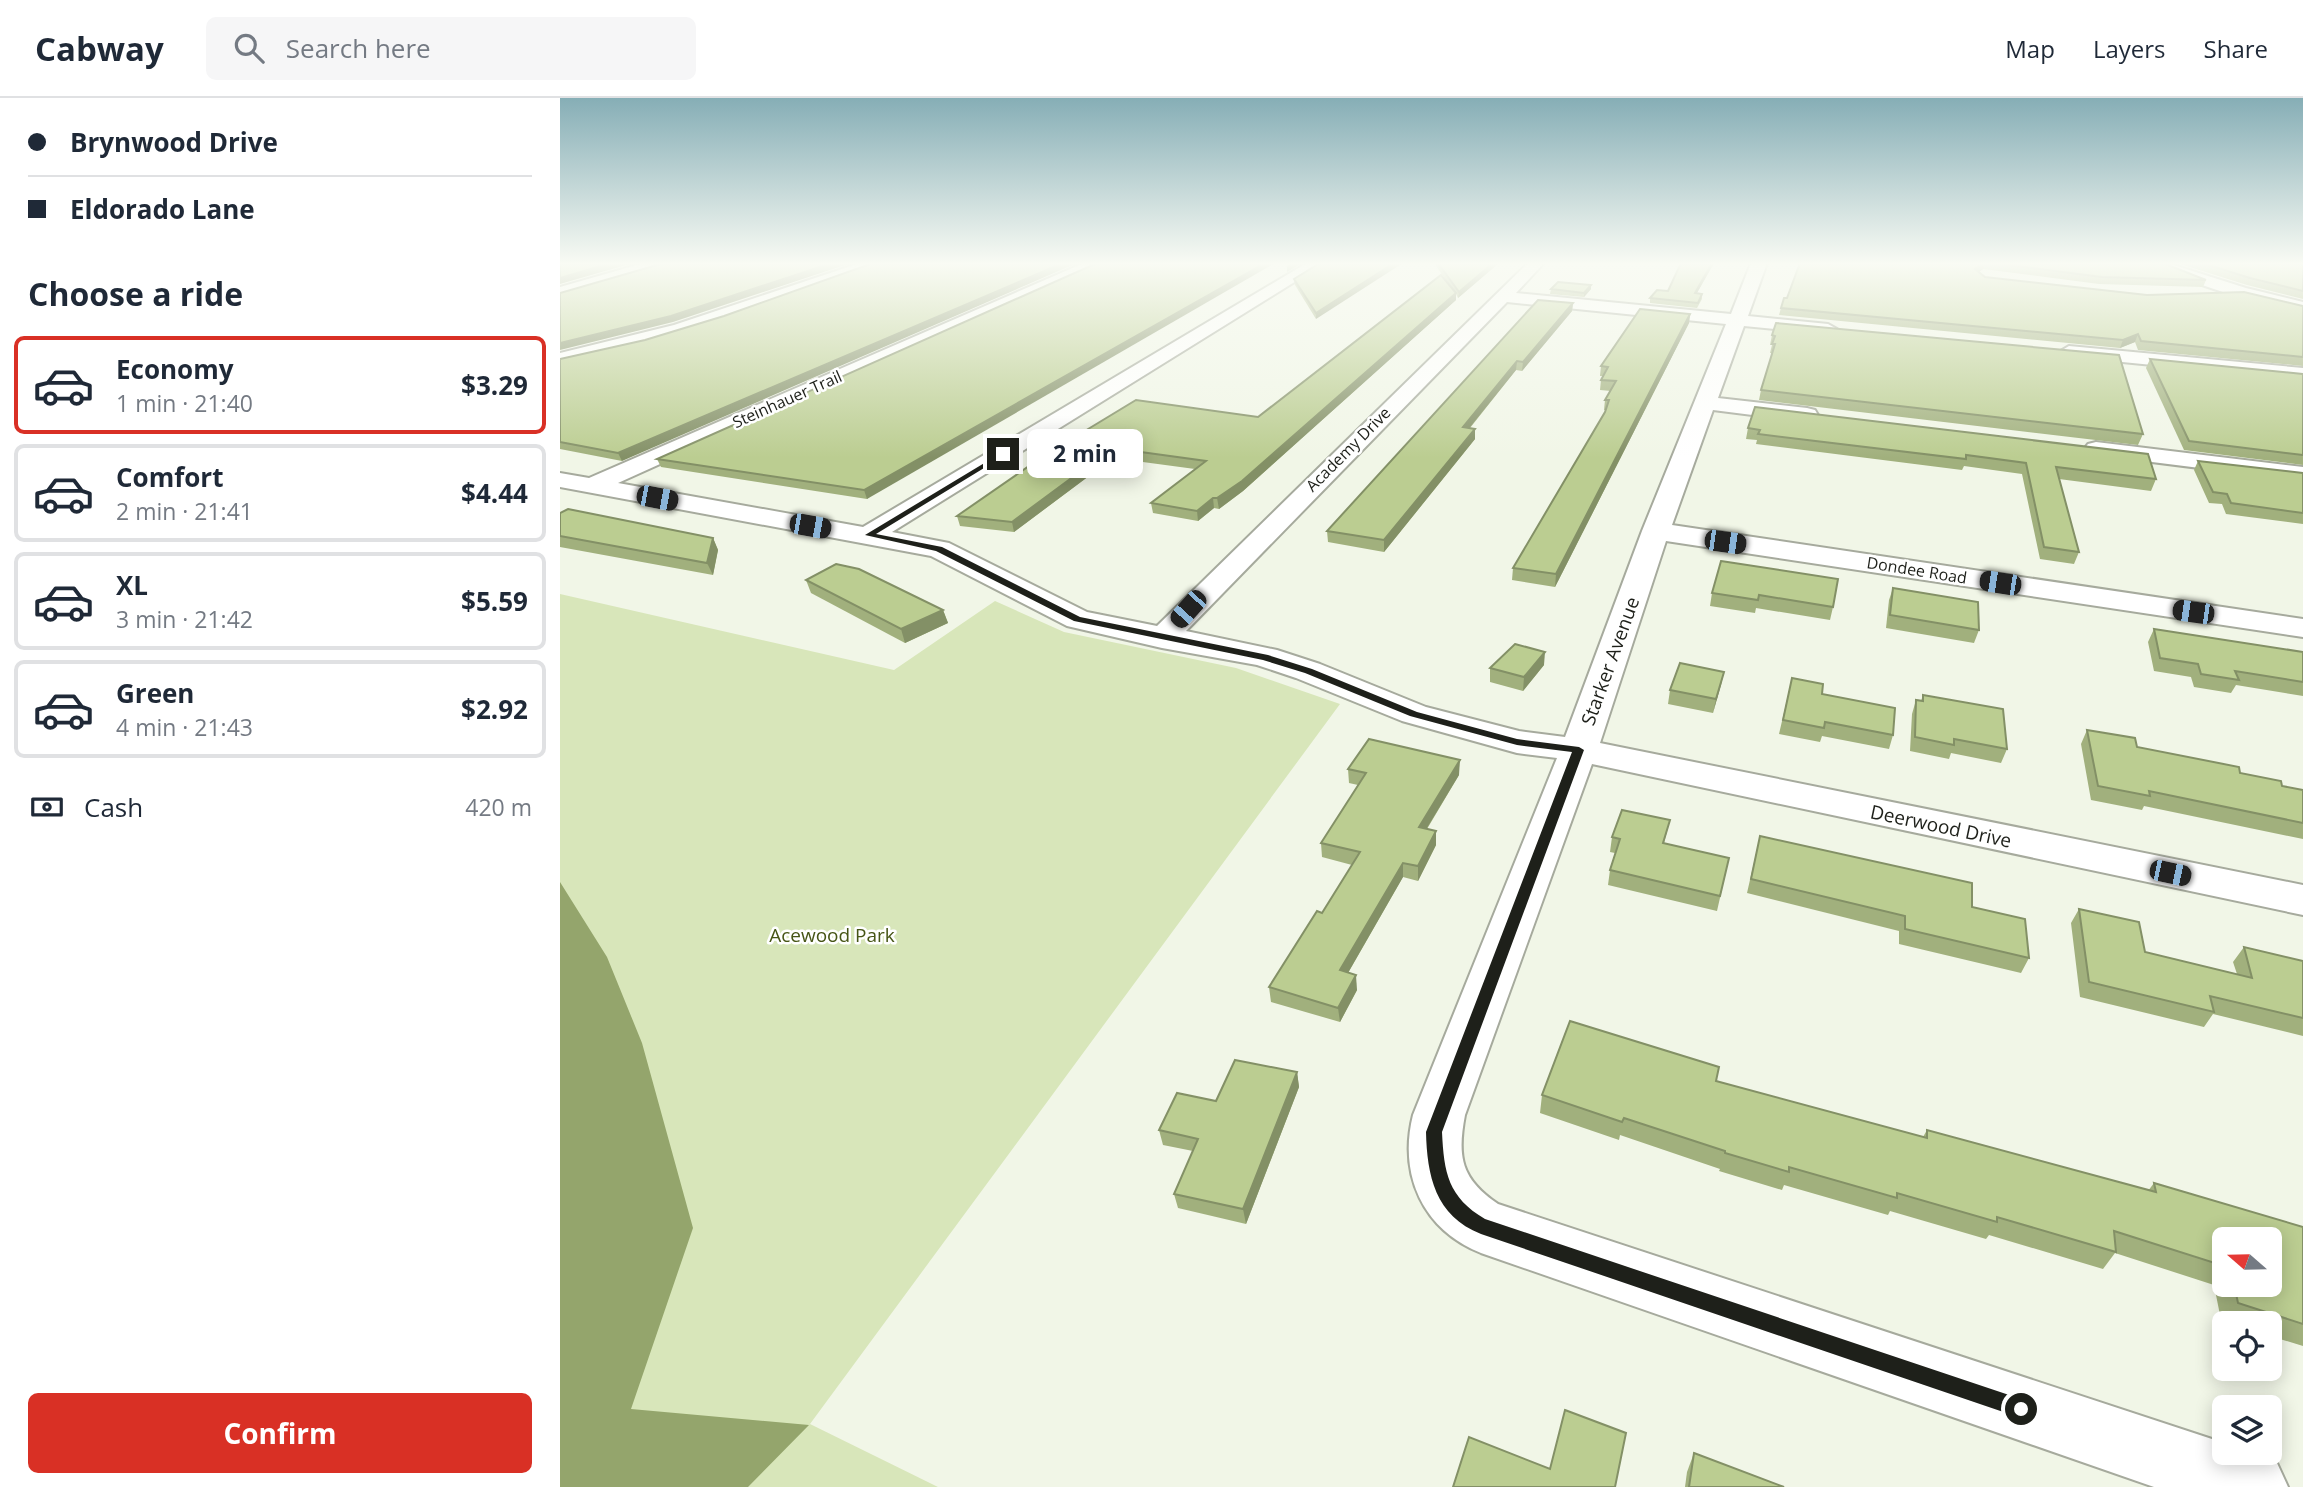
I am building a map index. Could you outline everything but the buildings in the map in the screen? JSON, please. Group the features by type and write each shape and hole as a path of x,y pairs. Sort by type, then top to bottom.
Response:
{"street":[{"path":"560,359 684,328"},
{"name":"Steinhauer Trail","path":"591,485 950,328"},
{"path":"869,535 1211,328"},
{"name":"Academy Drive","path":"1162,638 1472,328"},
{"name":"Starker Avenue","path":"1734,328 1656,531 1579,750 1434,1132 1435,1167 1445,1192 1463,1215 1481,1226 2253,1487"},
{"path":"1819,328 1853,331"},
{"path":"2057,351 2303,374"},
{"path":"1705,402 1827,417"},
{"path":"2071,446 2303,474"},
{"name":"Deerwood Drive","path":"560,480 939,549 1078,619 1265,657 1308,671 1414,714 1517,742 1579,750 2303,900"},
{"name":"Dondee Road","path":"1656,531 2303,628"}],"green space":[{"name":"Acewood Park","path":"560,594 894,670 995,601 1064,632 1236,668 1340,704 810,1424 938,1487 560,1487"}],"shaded area":[{"path":"560,882 607,957 642,1043 693,1228 631,1409 809,1425 748,1487 560,1487"}],"route":[{"path":"1003,454 869,535 939,549 1078,619 1265,657 1308,671 1414,714 1517,742 1579,750 1434,1132 1435,1167 1445,1192 1463,1215 1481,1226 2021,1409"}]}
